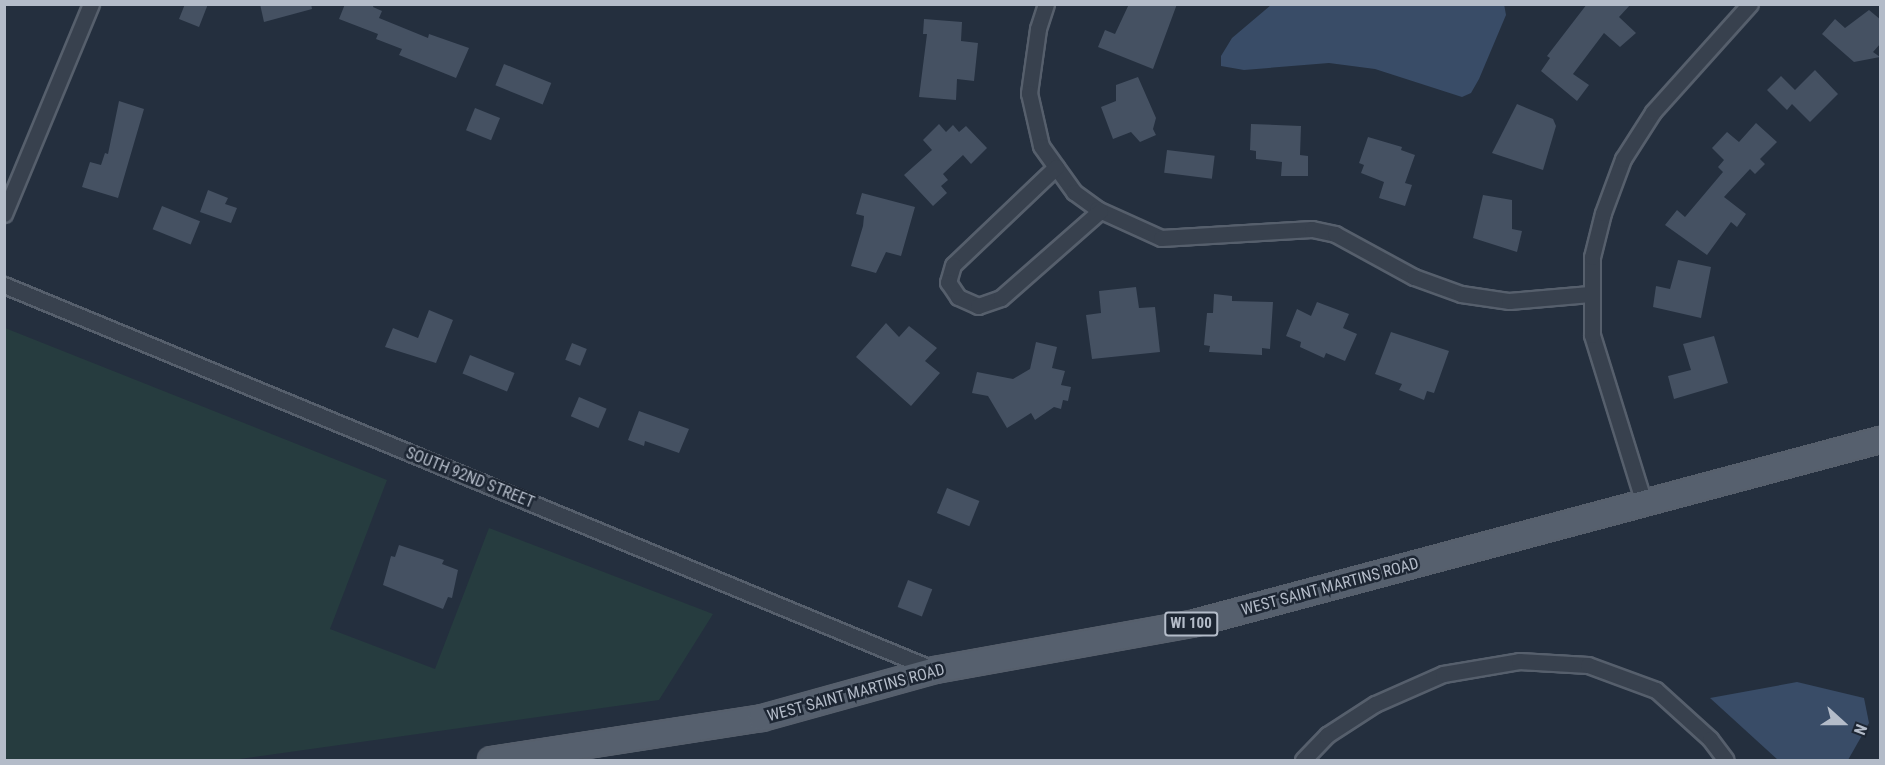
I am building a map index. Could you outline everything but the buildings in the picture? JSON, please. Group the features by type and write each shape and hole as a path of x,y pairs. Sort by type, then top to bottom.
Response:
{"main road":[{"name":"WEST SAINT MARTINS ROAD","path":"491,760 762,718 935,670 1195,623 1881,440"}],"street":[{"path":"4,214 91,4"},
{"path":"1046,4 1029,93 1041,146 1074,192 1100,211 1161,238 1312,229 1335,234 1414,277 1461,294 1509,301 1590,294"},
{"path":"1644,503 1605,385 1592,335 1590,294 1600,224 1623,159 1653,112 1750,4"},
{"path":"1056,167 953,265 948,282 958,297 978,306 1001,298 1100,211"},
{"name":"SOUTH 92ND STREET","path":"4,285 935,670"},
{"path":"1303,760 1327,735 1376,704 1443,675 1519,661 1588,665 1656,690 1710,739 1726,760"}],"green space":[{"path":"5,328 387,480 330,629 435,669 489,528 713,614 659,700 232,760 5,760"}],"water":[{"path":"1504,4 1506,15 1479,79 1471,93 1462,97 1375,69 1329,63 1244,70 1221,66 1221,56 1232,38 1271,5"},
{"path":"1797,682 1864,698 1869,723 1848,760 1778,760 1710,698"}]}
